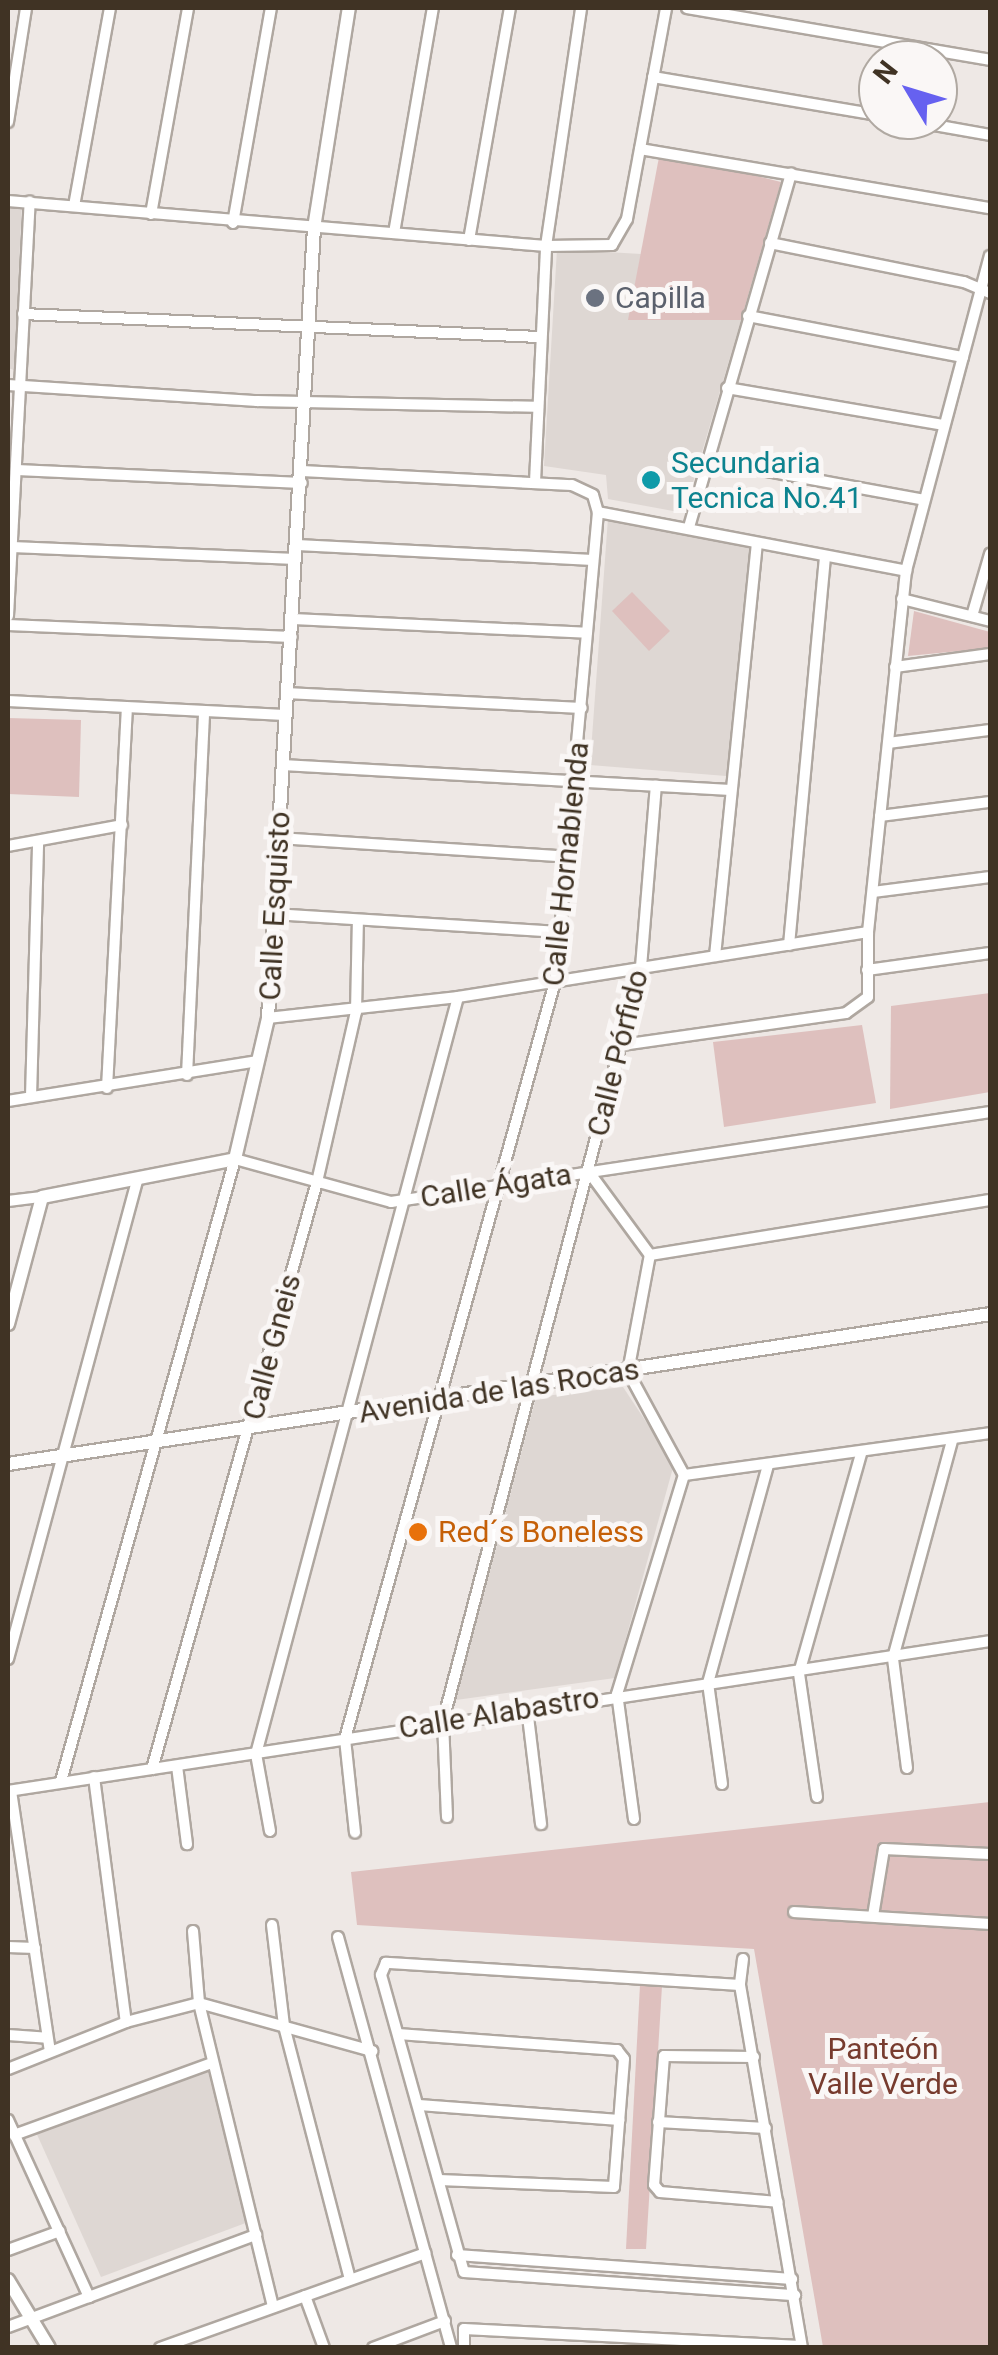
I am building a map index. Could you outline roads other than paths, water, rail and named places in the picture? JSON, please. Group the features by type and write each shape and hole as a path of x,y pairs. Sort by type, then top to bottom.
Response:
{"street":[{"path":"8,122 26,8"},
{"path":"74,206 110,8"},
{"path":"151,214 188,8"},
{"path":"233,223 271,8"},
{"name":"Calle Esquisto","path":"61,1781 160,1441 236,1159 268,1018 314,228 349,8"},
{"path":"394,234 434,8"},
{"path":"468,240 510,8"},
{"path":"535,482 535,407 546,246 582,8"},
{"path":"8,201 233,223 596,248 617,240 640,149 666,8"},
{"path":"687,8 990,60"},
{"path":"653,77 858,112"},
{"path":"958,129 990,135"},
{"path":"640,149 990,208"},
{"path":"689,527 791,173"},
{"path":"8,616 30,202"},
{"path":"770,243 986,291"},
{"path":"622,1045 859,1008 868,996 868,932 906,571 962,357 986,291 990,256"},
{"path":"24,314 539,337"},
{"path":"748,316 962,357"},
{"path":"8,385 306,402 535,407"},
{"path":"727,388 943,425"},
{"path":"707,460 924,500"},
{"path":"17,470 535,482 588,490 598,512 906,571"},
{"name":"Calle Hornablenda","path":"345,1740 556,978 571,857 598,512"},
{"path":"715,956 757,544"},
{"path":"12,547 592,560"},
{"path":"972,616 990,554"},
{"path":"790,945 825,558"},
{"path":"902,599 990,621"},
{"path":"293,619 586,633"},
{"path":"8,625 292,637"},
{"path":"895,668 990,654"},
{"path":"286,693 582,708"},
{"path":"8,701 204,715 285,715"},
{"path":"107,1088 127,710"},
{"path":"188,1075 204,715"},
{"path":"888,743 990,730"},
{"path":"283,765 730,790"},
{"name":"Calle Pórfido","path":"447,1817 442,1720 641,966 656,786"},
{"path":"880,816 990,802"},
{"path":"8,846 122,824"},
{"path":"279,838 571,857"},
{"path":"30,1098 38,842"},
{"path":"872,892 990,877"},
{"path":"274,914 562,932"},
{"name":"Calle Gneis","path":"152,1769 317,1182 356,1012 358,920"},
{"path":"268,1018 356,1012 458,998 556,978 868,932"},
{"path":"867,970 990,953"},
{"path":"270,1831 256,1754 458,998"},
{"path":"8,1101 258,1061"},
{"name":"Calle Ágata","path":"8,1200 138,1180 236,1159 378,1201 405,1199 990,1112"},
{"path":"589,1172 650,1255 628,1372 684,1474 618,1694 634,1818"},
{"path":"8,1659 138,1180"},
{"path":"8,1324 13,1284 42,1196"},
{"path":"650,1255 990,1200"},
{"name":"Avenida de las Rocas","path":"8,1464 439,1399 530,1389 990,1314"},
{"path":"684,1474 861,1454 990,1433"},
{"path":"906,1768 893,1658 952,1441"},
{"path":"817,1797 799,1673 861,1454"},
{"path":"722,1784 708,1683 768,1465"},
{"path":"990,1640 990,1653"},
{"name":"Calle Alabastro","path":"10,1791 345,1740 442,1720 799,1673 990,1640"},
{"path":"528,1708 541,1824"},
{"path":"345,1740 355,1832"},
{"path":"177,1766 186,1844"},
{"path":"94,1777 126,2022"},
{"path":"10,1791 50,2051"},
{"path":"873,1916 884,1849 990,1854"},
{"path":"794,1912 990,1924"},
{"path":"272,1925 284,2026 350,2280"},
{"path":"192,1930 199,2002 272,2308"},
{"path":"338,1938 451,2348"},
{"path":"8,1947 35,1948"},
{"path":"464,2348 461,2330 802,2347 740,1986 743,1959"},
{"path":"740,1986 381,1968 456,2255 468,2274 794,2295"},
{"path":"8,2068 126,2022 199,2002 372,2051"},
{"path":"398,2034 622,2053 614,2187 438,2180"},
{"path":"8,2035 47,2038"},
{"path":"754,2057 664,2056 656,2190 778,2202"},
{"path":"14,2135 212,2063"},
{"path":"419,2105 619,2120"},
{"path":"8,2120 88,2297"},
{"path":"658,2122 766,2128"},
{"path":"8,2250 60,2231"},
{"path":"8,2327 256,2235"},
{"path":"160,2348 425,2253"},
{"path":"456,2255 792,2279"},
{"path":"8,2280 49,2348"},
{"path":"306,2296 324,2348"},
{"path":"372,2348 445,2321"}],"place":[{"name":"Capilla","path":"595,298"},
{"name":"Secundaria Tecnica No.41","path":"651,480"},
{"name":"Red´s Boneless","path":"418,1532"}],"park label":[{"name":"Panteón Valle Verde","path":"883,2066"}]}
